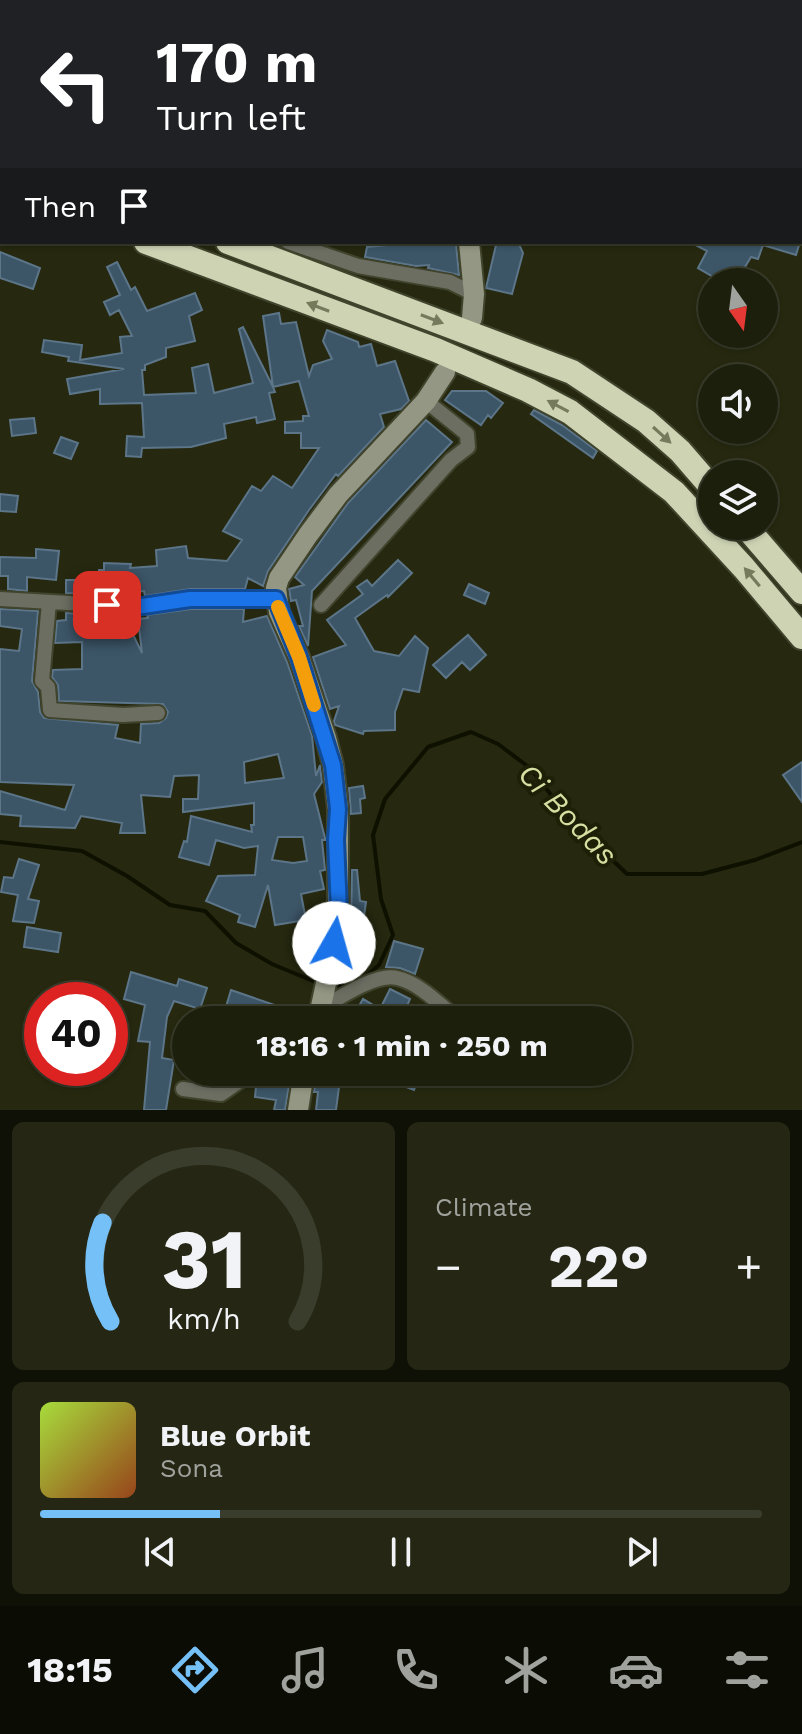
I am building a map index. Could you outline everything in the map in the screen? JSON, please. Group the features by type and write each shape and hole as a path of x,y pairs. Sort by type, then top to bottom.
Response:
{"highway":[{"path":"151,244 436,350 570,412 674,492 802,637"},
{"path":"246,244 282,248 572,372 646,421 698,472"},
{"path":"758,540 800,587"}],"street":[{"path":"469,244 474,294 472,318"},
{"path":"282,248 358,266 450,282 474,294"},
{"path":"441,1006 411,983 394,977 323,999 339,911 338,809 333,765 299,657 276,599 279,578 338,495 426,401 445,372"},
{"path":"321,605 451,460 468,447 467,434 426,401"},
{"path":"0,599 136,607 190,599 276,599"},
{"path":"49,602 42,681 48,687 50,710 123,715 158,713"},
{"path":"183,1089 221,1094 232,1086"},
{"path":"298,1110 302,1086"}],"building":[{"path":"456,244 459,275 428,268 429,265 416,266 365,257 367,247"},
{"path":"519,244 523,253 512,294 486,288 496,245"},
{"path":"694,244 799,244 796,255 763,245 758,259 751,257 744,268 698,268 707,251"},
{"path":"0,252 40,268 33,289 0,278"},
{"path":"117,262 131,290 135,287 147,311 195,293 202,310 189,316 195,341 166,348 166,357 145,365 145,370 142,370 144,395 196,393 192,368 208,364 214,393 253,383 239,329 243,327 275,392 269,393 275,419 257,423 256,417 224,424 226,438 191,447 142,448 141,457 126,456 127,436 144,437 142,403 100,404 100,389 70,394 67,379 124,369 68,361 69,357 42,352 44,340 82,345 80,360 122,353 120,337 132,336 119,310 110,315 104,302 120,295 107,267"},
{"path":"279,313 281,324 296,322 309,376 313,365 332,359 323,341 327,330 358,342 359,347 371,344 377,366 395,361 409,401 401,409 380,414 384,427 338,476 336,474 268,571 263,586 248,578 245,589 190,589 145,596 144,591 135,592 134,579 99,578 99,570 104,570 104,563 131,564 130,568 157,566 156,550 186,546 188,558 227,561 242,540 223,531 252,486 261,491 273,476 292,488 319,448 301,448 301,433 285,433 285,422 303,421 303,416 309,416 299,381 273,387 263,316"},
{"path":"452,391 486,391 503,403 481,425 445,400"},
{"path":"534,410 562,425 597,451 593,458 531,414"},
{"path":"34,418 36,433 12,436 10,420"},
{"path":"426,420 452,442 312,591 308,646 299,626 303,626 296,600 291,601 289,589 304,585 295,577 348,503"},
{"path":"61,437 78,443 71,459 54,453"},
{"path":"0,494 18,496 16,512 0,511"},
{"path":"36,549 59,551 56,580 27,577 27,591 8,589 8,576 0,576 0,557 36,558"},
{"path":"398,560 412,573 388,597 355,618 374,651 399,656 415,636 428,648 419,692 403,689 395,712 395,730 364,731 363,734 335,725 339,706 330,709 313,657 346,645 327,620 363,594 357,587 367,580 372,586"},
{"path":"66,580 107,580 114,596 66,593"},
{"path":"469,584 489,593 485,604 464,595"},
{"path":"0,609 38,611 32,681 44,718 118,725 115,738 140,743 141,724 159,723 166,718 168,712 163,704 59,701 53,670 82,669 82,642 55,643 57,621 66,620 66,613 84,614 75,619 126,620 142,653 138,619 148,618 147,615 191,609 244,609 243,622 267,616 287,662 312,736 316,776 320,765 322,782 314,794 325,838 322,840 325,870 320,871 324,889 301,894 306,920 275,925 268,885 255,927 238,922 240,915 206,901 218,876 255,875 258,846 244,848 216,840 209,865 179,857 184,841 187,842 191,816 252,832 251,825 254,825 254,803 183,812 183,799 198,799 199,775 174,776 170,797 141,795 145,833 120,833 122,823 81,816 75,828 20,826 21,816 0,814 0,791 65,810 74,785 0,782 0,649 19,651 22,629 0,626","holes":["278,754 284,778 245,783 244,762","278,837 303,837 307,861 272,860"]},
{"path":"468,635 486,655 470,670 462,662 446,678 433,665"},
{"path":"802,762 802,802 783,775"},
{"path":"363,786 365,798 360,799 361,813 351,814 349,788"},
{"path":"19,859 39,865 28,899 39,901 34,923 13,921 18,895 1,892 4,877 13,878"},
{"path":"352,870 357,870 360,901 366,902 358,959 345,955 351,928"},
{"path":"27,927 61,933 58,952 24,947"},
{"path":"394,941 423,949 415,974 386,967"},
{"path":"131,972 177,986 179,979 207,988 201,1006 174,1001 167,1017 162,1058 172,1060 172,1072 166,1110 144,1110 150,1042 138,1041 145,1005 128,1000"},
{"path":"390,989 410,999 407,1006 382,1006"},
{"path":"231,990 277,1006 226,1006"},
{"path":"363,999 375,1006 359,1006"},
{"path":"289,1086 285,1110 274,1110 276,1100 255,1097 256,1087"},
{"path":"315,1086 339,1086 336,1110 316,1110 318,1092 314,1092"}],"waterway":[{"name":"Ci Bodas","path":"363,979 379,965 393,935 381,899 373,835 385,799 428,747 471,732 498,744 530,768 569,818 627,874 702,874 755,860 802,842"},
{"name":"Ci Bodas","path":"0,842 82,851 170,905 205,911 236,943 272,964 318,983"},
{"name":"Ci Bodas","path":"330,985 350,986"}],"slow traffic":[{"path":"278,607 299,657 314,705"}],"route":[{"path":"107,605 136,607 190,599 276,599 299,657 333,765 338,809 339,911 334,943"}]}
